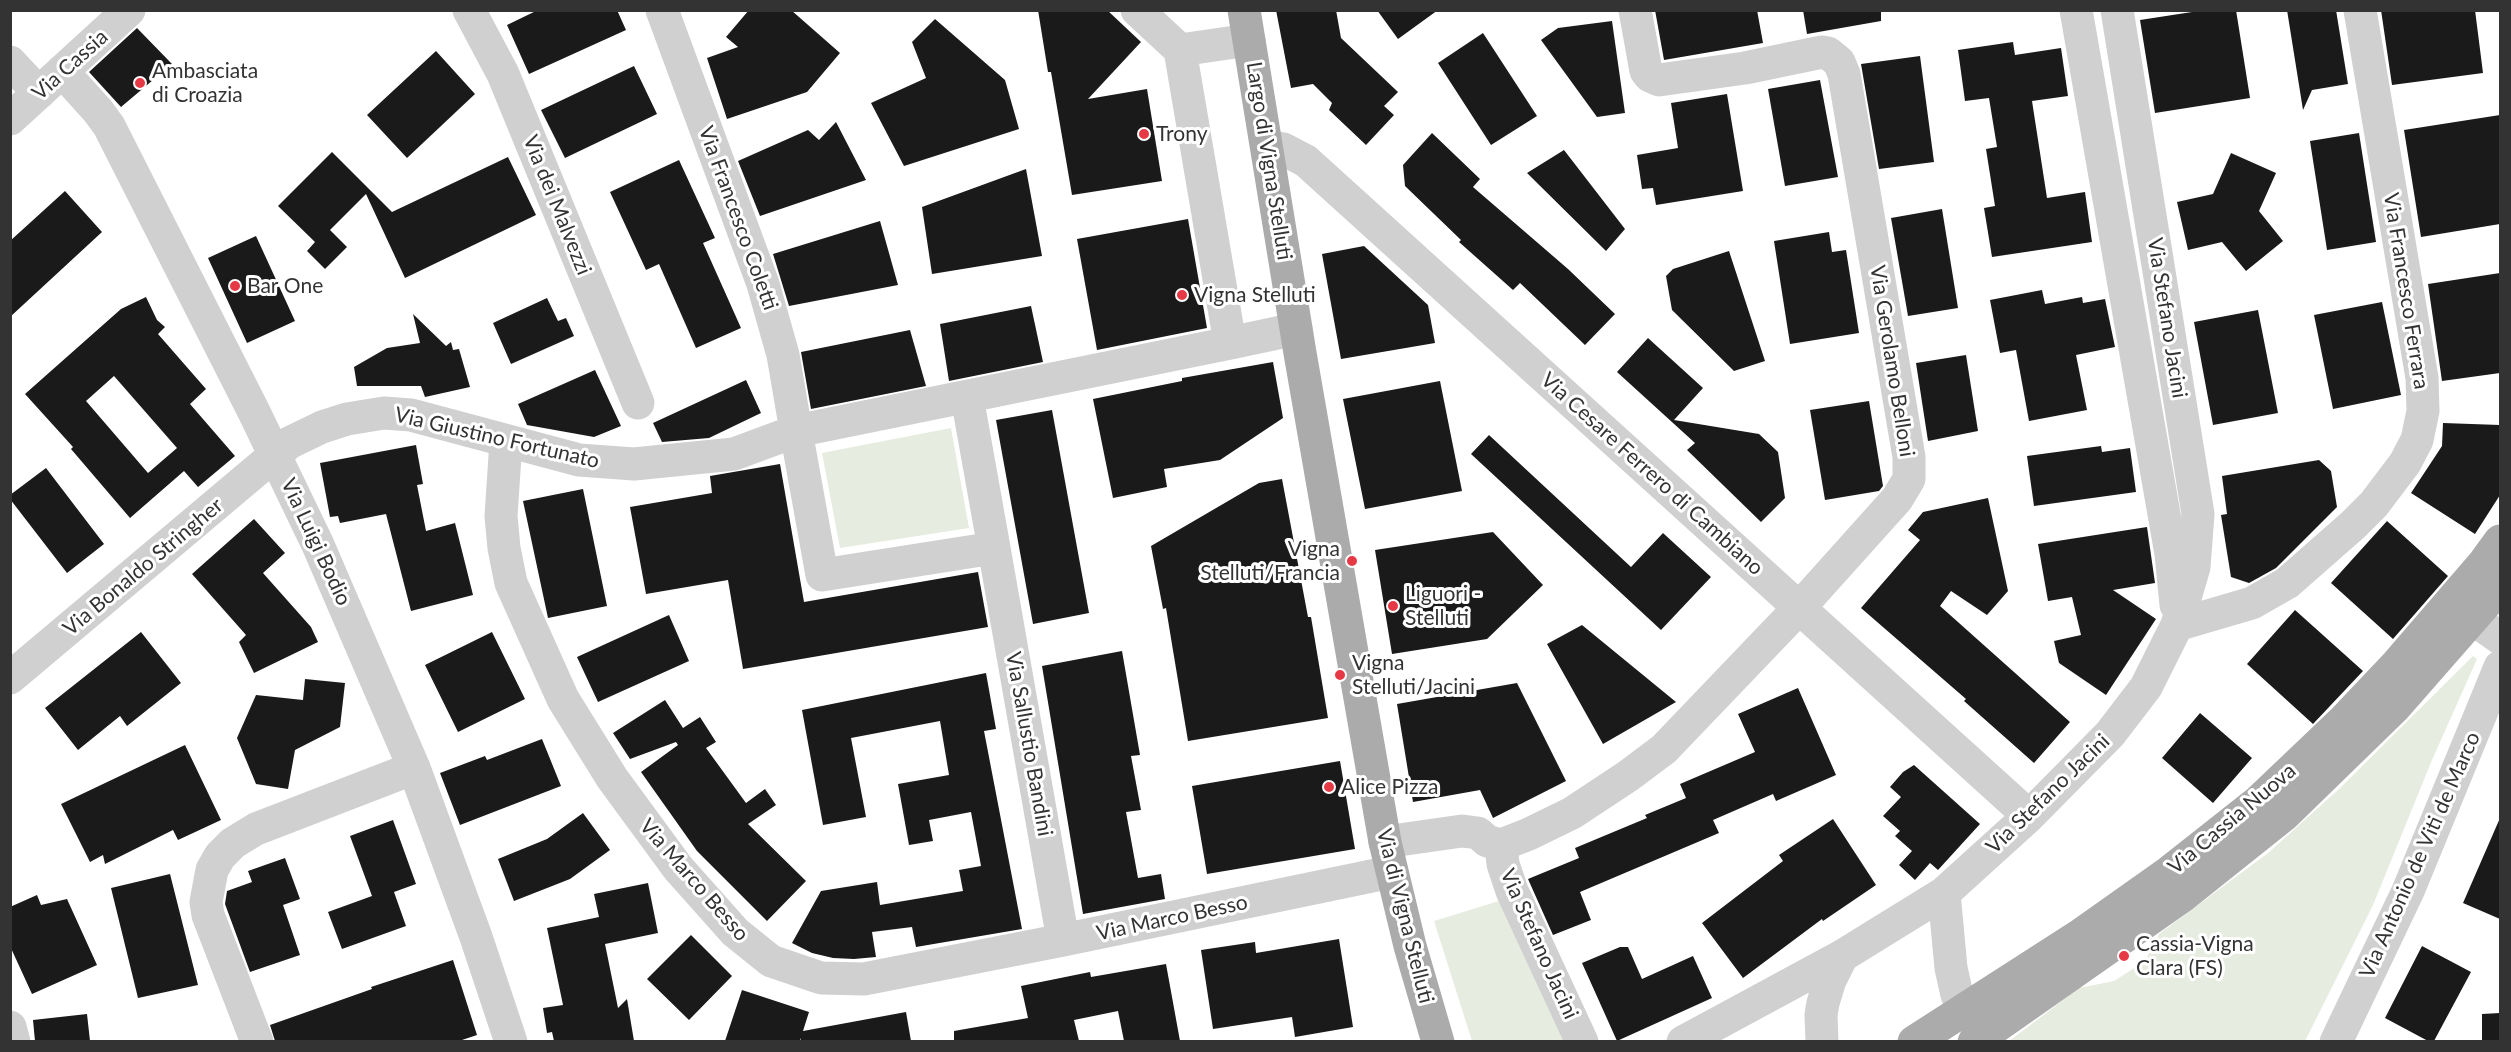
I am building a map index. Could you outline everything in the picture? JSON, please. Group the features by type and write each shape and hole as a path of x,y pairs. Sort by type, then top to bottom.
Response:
{"main road":[{"name":"Largo di Vigna Stelluti","path":"1247,25 1296,329"},
{"name":"Via di Vigna Stelluti","path":"1296,329 1388,857 1410,946 1438,1041"},
{"name":"Via Cassia Nuova","path":"1914,1041 2079,936 2168,873 2258,802 2342,722 2397,664 2484,563 2500,541"},
{"name":"Via Cassia Nuova","path":"1974,1041 2181,897 2285,814 2395,707 2500,587"}],"street":[{"name":"Via Cassia","path":"10,119 129,10"},
{"name":"Via dei Malvezzi","path":"469,10 503,74 638,404"},
{"name":"Via Francesco Coletti","path":"662,10 766,294 783,356 822,575 994,548"},
{"path":"1137,10 1180,50 1230,343"},
{"name":"Via Gerolamo Belloni","path":"1501,844 1529,834 1572,813 1647,763 1682,732 1800,607 1897,499 1909,479 1910,470 1844,74 1839,62 1828,53 1822,52 1744,68 1664,80 1655,79 1646,71 1635,10"},
{"name":"Via Stefano Jacini","path":"2076,10 2171,554 2177,625"},
{"name":"Via Stefano Jacini","path":"1683,1041 1842,956 1944,893 2029,816 2128,713 2146,687 2177,625 2194,567 2198,514 2117,10"},
{"name":"Via Francesco Ferrara","path":"2177,625 2252,603 2287,583 2346,532 2374,504 2405,463 2417,440 2423,411 2422,378 2360,10"},
{"name":"Largo di Vigna Stelluti","path":"1180,50 1247,25"},
{"name":"Via Luigi Bodio","path":"10,62 50,82 98,111 109,126 275,455 357,631 414,768 511,1041"},
{"name":"Via Cesare Ferrero di Cambiano","path":"1267,146 1283,149 1306,162 2029,816"},
{"path":"2115,238 2153,231"},
{"path":"967,397 1296,329"},
{"name":"Via Giustino Fortunato","path":"275,455 289,443 322,427 347,419 384,413 425,418 579,460 634,464 734,454 796,431 967,397"},
{"name":"Via Sallustio Bandini","path":"967,397 1064,940"},
{"name":"Via Marco Besso","path":"506,441 501,516 504,548 511,583 548,669 590,744 635,812 678,868 735,932 771,961 803,974 838,980 878,976 1064,940 1388,857 1462,831 1478,833 1487,841 1501,844"},
{"name":"Via Bonaldo Stringher","path":"10,678 275,455"},
{"path":"2473,619 2500,638"},
{"name":"Via Antonio de Viti de Marco","path":"2336,1041 2408,891 2500,667"},
{"path":"257,1041 208,915 207,884 220,856 233,843 256,829 414,768"},
{"name":"Via Stefano Jacini","path":"1501,844 1503,864 1512,891 1582,1041"},
{"path":"1944,893 1951,968 1957,995 1965,1010"},
{"path":"1822,1041 1822,1003 1842,956"},
{"path":"10,1027 14,1041"}],"shaded area":[{"path":"951,428 969,528 840,548 822,453"},
{"path":"2473,656 2477,659 2432,760 2373,905 2305,1041 2008,1042 2079,988 2114,981 2145,961 2159,934 2268,853 2338,790"},
{"path":"1499,901 1564,1041 1472,1041 1434,921"}],"building":[{"path":"538,10 617,10 626,30 529,74 507,25"},
{"path":"749,10 791,10 840,53 807,92 727,119 707,58 738,47 726,37"},
{"path":"1038,10 1107,10 1141,42 1088,99 1147,89 1162,181 1072,195"},
{"path":"1276,10 1336,10 1341,38 1398,92 1384,106 1394,115 1366,145 1329,110 1332,103 1313,84 1291,88"},
{"path":"1377,10 1438,10 1398,39"},
{"path":"1655,10 1757,10 1763,43 1664,60"},
{"path":"1803,10 1881,10 1881,21 1807,34"},
{"path":"2205,10 2236,10 2250,98 2155,113 2140,20"},
{"path":"2287,10 2336,10 2348,84 2312,90 2303,110"},
{"path":"2381,10 2475,10 2483,73 2392,85"},
{"path":"935,19 1005,80 1019,129 904,166 871,103 926,78 912,42"},
{"path":"1612,21 1625,113 1597,117 1541,40 1558,28"},
{"path":"137,28 172,64 121,107 89,72"},
{"path":"1483,33 1537,116 1491,145 1438,63"},
{"path":"2013,42 2015,55 2061,48 2068,96 2032,101 2047,198 2085,192 2092,242 1992,257 1984,208 1995,206 1986,149 1997,147 1989,98 1965,101 1958,50"},
{"path":"436,51 475,94 407,158 367,115"},
{"path":"1920,56 1934,162 1879,169 1861,64"},
{"path":"634,66 657,114 565,158 541,110"},
{"path":"1820,80 1838,177 1785,186 1768,89"},
{"path":"1727,94 1743,191 1656,205 1653,188 1642,189 1637,155 1678,148 1671,103"},
{"path":"2500,115 2500,224 2421,237 2404,130"},
{"path":"836,122 866,180 760,216 738,161 808,130 819,140"},
{"path":"1432,133 1480,179 1473,187 1568,269 1615,314 1585,345 1520,283 1513,290 1459,242 1461,240 1405,186 1403,165"},
{"path":"2359,133 2376,242 2327,250 2310,141"},
{"path":"1564,150 1625,229 1606,251 1527,173"},
{"path":"332,152 392,212 508,157 536,215 405,278 366,194 330,230 347,247 325,269 307,251 315,242 278,206"},
{"path":"2231,153 2276,173 2259,211 2283,241 2246,271 2222,242 2188,250 2177,202 2213,194"},
{"path":"679,160 715,238 703,243 741,328 696,348 659,264 646,270 610,192"},
{"path":"1026,169 1042,256 932,274 922,207"},
{"path":"65,191 102,232 10,317 10,241"},
{"path":"1942,209 1958,308 1908,316 1891,218"},
{"path":"1188,219 1207,328 1097,350 1077,239"},
{"path":"880,221 898,285 789,306 773,254"},
{"path":"1829,232 1832,252 1846,250 1859,333 1790,344 1774,241"},
{"path":"256,236 295,321 247,343 208,258"},
{"path":"1364,246 1428,305 1435,343 1341,359 1322,254"},
{"path":"1729,251 1765,361 1734,371 1672,310 1666,276 1673,269"},
{"path":"2500,273 2500,373 2442,381 2428,284"},
{"path":"2042,290 2045,304 2082,297 2083,303 2105,299 2115,347 2076,355 2087,410 2029,421 2016,350 2000,353 1990,300"},
{"path":"146,297 157,320 165,327 158,334 206,389 190,404 235,456 198,487 184,471 130,518 71,449 73,447 25,394 121,309","holes":["114,376 177,448 148,473 86,401"]},
{"path":"547,298 558,321 566,318 574,336 511,364 493,323"},
{"path":"2382,302 2401,395 2333,409 2314,315"},
{"path":"1031,306 1043,362 949,381 940,324"},
{"path":"2258,310 2278,413 2213,425 2194,322"},
{"path":"413,314 446,346 451,342 453,350 459,349 470,387 425,397 421,386 357,386 354,367 387,348 420,343"},
{"path":"910,330 926,386 811,409 801,352"},
{"path":"1648,338 1703,388 1674,420 1759,434 1778,452 1785,498 1761,522 1687,450 1695,443 1617,372"},
{"path":"1966,355 1978,431 1928,441 1916,363"},
{"path":"1273,362 1283,418 1220,460 1164,469 1167,487 1113,498 1093,399 1182,381 1182,378"},
{"path":"595,370 621,426 594,437 527,425 518,404"},
{"path":"746,380 761,413 709,438 662,442 653,423"},
{"path":"1440,381 1462,491 1365,509 1343,399"},
{"path":"1869,401 1883,486 1879,491 1825,500 1810,410"},
{"path":"1052,410 1089,613 1033,624 996,420"},
{"path":"2443,423 2500,425 2500,495 2475,534 2411,493 2442,446"},
{"path":"1489,435 1631,567 1663,533 1711,577 1661,630 1471,454"},
{"path":"416,445 423,484 417,485 426,531 455,523 473,595 411,611 386,514 340,523 338,516 330,517 320,463"},
{"path":"2101,446 2102,452 2130,448 2136,492 2034,506 2027,456"},
{"path":"2319,460 2331,471 2337,507 2276,568 2249,583 2231,577 2221,515 2227,514 2222,476"},
{"path":"780,464 804,602 978,572 988,627 743,669 728,580 646,594 630,507 712,493 710,476"},
{"path":"46,468 104,544 67,573 10,499 10,495"},
{"path":"1282,479 1308,617 1311,617 1328,718 1188,741 1166,608 1163,609 1151,546 1259,483"},
{"path":"583,489 607,606 548,618 523,501"},
{"path":"1988,498 2008,591 1987,615 1951,591 1940,606 2070,722 2034,763 1964,701 1966,699 1861,608 1920,540 1908,530 1923,512"},
{"path":"254,519 285,553 263,573 311,627 318,642 254,673 239,642 246,635 192,574"},
{"path":"2387,521 2448,576 2393,639 2331,583"},
{"path":"2147,527 2155,583 2113,590 2156,619 2106,695 2059,663 2054,641 2081,635 2072,597 2048,601 2038,544"},
{"path":"1493,532 1543,585 1487,639 1392,654 1375,550"},
{"path":"2295,610 2363,671 2313,724 2247,664"},
{"path":"669,615 689,661 598,702 577,657"},
{"path":"1582,625 1676,702 1603,744 1547,644"},
{"path":"141,632 181,683 127,726 120,716 78,750 45,708"},
{"path":"492,632 525,699 458,732 425,665"},
{"path":"1122,651 1140,755 1131,756 1141,810 1126,812 1138,878 1161,874 1165,899 1083,914 1042,666"},
{"path":"986,673 996,729 984,731 1022,929 916,947 912,927 872,932 876,957 854,959 833,958 812,953 792,943 821,891 877,882 880,905 963,891 959,870 981,866 971,812 929,820 933,841 909,845 898,784 949,775 940,721 851,738 866,817 823,825 802,710"},
{"path":"305,679 345,683 340,727 295,750 288,789 256,784 237,738 256,695 303,700"},
{"path":"1517,683 1566,781 1493,818 1480,790 1413,802 1397,704"},
{"path":"1798,688 1836,775 1776,801 1773,794 1713,820 1719,833 1580,892 1591,920 1553,935 1528,879 1579,858 1575,848 1647,818 1645,815 1686,798 1680,784 1755,752 1738,714"},
{"path":"665,700 683,728 700,717 716,742 706,748 746,803 765,789 776,805 748,824 806,881 767,921 697,851 641,772 678,745 676,742 630,759 613,733"},
{"path":"2200,713 2252,758 2213,803 2162,758"},
{"path":"542,739 561,786 460,825 440,773 485,756 487,760"},
{"path":"185,745 221,820 178,840 173,830 105,864 103,855 90,862 61,804"},
{"path":"1340,761 1355,849 1207,874 1192,786"},
{"path":"1914,765 1980,824 1938,870 1930,863 1915,880 1899,865 1912,851 1895,836 1900,831 1883,816 1901,797 1890,787 1903,772"},
{"path":"583,813 610,850 570,879 514,901 498,859 547,839"},
{"path":"2500,818 2500,919 2463,903"},
{"path":"1833,819 1876,885 1823,921 1822,919 1743,978 1702,923 1783,861 1779,855"},
{"path":"393,820 416,884 394,892 406,926 342,949 328,912 372,896 350,836"},
{"path":"285,858 300,899 283,905 300,955 250,972 225,904 227,891 252,882 248,871"},
{"path":"170,874 198,985 138,998 111,888"},
{"path":"648,883 658,933 605,944 618,1008 627,999 634,1041 554,1041 552,1032 547,1033 543,1008 563,1005 547,928 599,917 594,894"},
{"path":"37,895 41,905 67,899 97,965 32,994 10,946 10,907"},
{"path":"691,935 732,976 689,1020 647,979"},
{"path":"1339,939 1353,1027 1295,1037 1292,1017 1213,1029 1201,950 1255,942 1256,953"},
{"path":"2422,946 2471,972 2434,1041 2428,1041 2385,1018"},
{"path":"1620,947 1628,947 1642,979 1693,956 1712,998 1617,1041 1582,963"},
{"path":"453,960 477,1035 459,1041 275,1041 270,1025 372,989 371,987"},
{"path":"1166,964 1180,1041 1124,1041 1118,1011 1074,1020 1079,1041 954,1041 954,1031 1028,1018 1021,986 1090,972 1091,977"},
{"path":"742,990 809,1012 803,1031 906,1012 911,1041 801,1041 801,1038 800,1041 725,1041"},
{"path":"2500,1013 2500,1041 2482,1041 2482,1014"},
{"path":"87,1014 90,1041 35,1041 33,1020"}],"place":[{"name":"Ambasciata di Croazia","path":"140,83"},
{"name":"Trony","path":"1144,134"},
{"name":"Bar One","path":"235,286"},
{"name":"Vigna Stelluti","path":"1182,295"},
{"name":"Vigna Stelluti/Francia","path":"1352,561"},
{"name":"Liguori - Stelluti","path":"1393,606"},
{"name":"Vigna Stelluti/Jacini","path":"1340,675"},
{"name":"Alice Pizza","path":"1329,787"},
{"name":"Cassia-Vigna Clara (FS)","path":"2124,956"}]}
